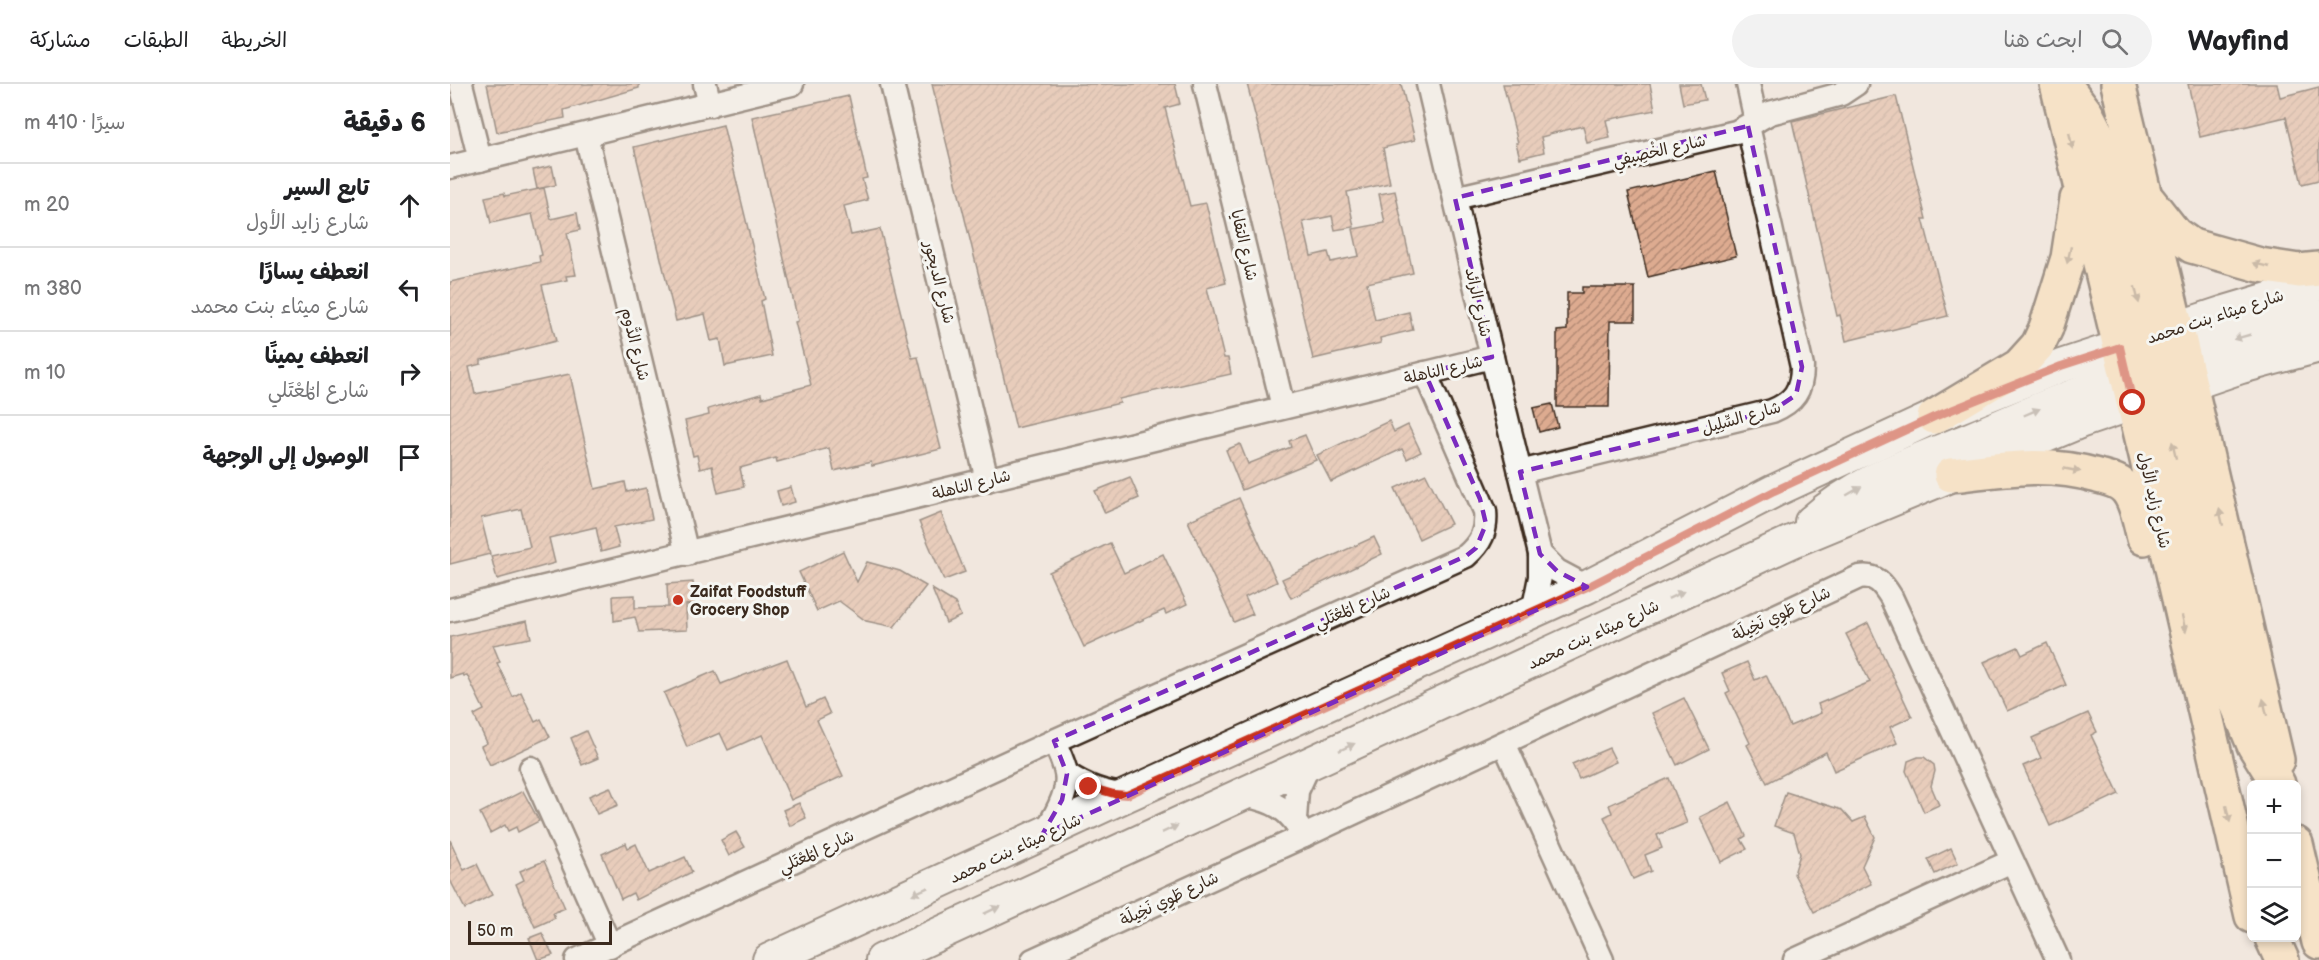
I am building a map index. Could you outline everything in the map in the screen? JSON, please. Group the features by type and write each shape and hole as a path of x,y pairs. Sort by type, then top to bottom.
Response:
{"main road":[{"name":"شارع زايد الأول","path":"2057,84 2079,177 2155,366"},
{"path":"2064,84 2086,113 2098,136 2155,366 2230,687 2254,744 2278,780"},
{"name":"شارع زايد الأول","path":"2118,84 2145,196 2155,366 2175,587 2247,894"},
{"path":"1934,417 2019,366 2038,345 2046,328 2068,258 2079,177"},
{"path":"2145,196 2175,234 2192,246 2260,265 2299,271 2319,269"},
{"name":"شارع ميثاء بنت محمد","path":"882,960 1793,541 2082,420 2155,366 2319,284"},
{"path":"1793,541 1826,509 1886,474 2072,395 2233,340 2319,316"},
{"name":"شارع ميثاء بنت محمد","path":"769,960 1587,587 1774,491 1934,417 2061,366 2241,367 2319,346"},
{"path":"1951,475 2033,466 2052,467 2095,475 2122,485 2134,501 2146,546 2153,560 2175,587"},
{"path":"2301,865 2319,942"},
{"path":"2258,942 2262,960"},
{"path":"2274,942 2282,960"}],"street":[{"path":"461,84 480,160"},
{"path":"450,167 586,135 708,94 792,84"},
{"name":"شارع الديجور","path":"892,84 987,480"},
{"name":"شارع التقايا","path":"1205,84 1283,406"},
{"name":"شارع الرائد","path":"1428,84 1491,357 1540,554 1540,577 1533,612"},
{"name":"شارع السِّلِيل","path":"1520,472 1772,411 1786,406 1796,395 1802,382 1802,367 1752,123 1748,84"},
{"name":"شارع الخْصِيفي","path":"1455,198 1736,132 1770,113 1840,94 1856,84"},
{"name":"شارع الدُّوم","path":"586,135 687,554"},
{"name":"شارع الناهلة","path":"450,610 1491,357"},
{"name":"شارع المُعْتَلي","path":"577,960 1053,741 1455,561 1476,548 1485,530 1485,511 1425,373"},
{"path":"1540,554 1557,571 1587,587"},
{"name":"شارع طَوِي نَخِيلَة","path":"1033,960 1300,828 1504,743 1859,577 1873,577 1891,597 2058,960"},
{"path":"1042,836 1062,801 1067,774 1053,741"},
{"path":"1504,743 1602,960"},
{"path":"1300,828 1297,791 1309,765"},
{"path":"531,768 610,946"},
{"path":"1067,774 1101,792 1127,795"},
{"path":"1243,795 1271,802 1300,828"},
{"path":"1795,960 2012,861"}],"highlighted area":[{"path":"1748,126 1802,367 1796,395 1772,411 1520,472 1540,554 1557,571 1587,587 1042,835 1062,800 1067,774 1054,741 1466,556 1476,548 1486,524 1480,499 1425,373 1492,357 1455,198"}],"building":[{"path":"487,84 639,84 639,88 564,110 565,118 497,132"},
{"path":"932,84 1175,84 1180,104 1165,108 1190,206 1206,203 1226,283 1207,288 1224,358 1228,358 1231,374 1119,399 1120,403 1016,428"},
{"path":"1247,84 1401,84 1415,140 1383,148 1390,183 1347,192 1354,227 1335,230 1332,216 1303,222 1311,256 1328,252 1331,262 1359,256 1353,229 1385,223 1379,194 1395,191 1413,273 1367,283 1375,320 1409,312 1413,330 1380,338 1381,343 1313,359 1271,176"},
{"path":"1503,84 1650,84 1655,110 1606,120 1610,138 1587,143 1583,126 1549,134 1541,137 1544,152 1520,158"},
{"path":"1679,84 1701,84 1705,100 1683,104"},
{"path":"2188,84 2277,84 2280,97 2319,87 2319,180 2302,184 2286,117 2200,137"},
{"path":"849,96 867,178 862,179 868,200 844,206 851,235 880,229 912,358 918,357 941,449 872,466 871,462 834,471 829,448 777,462 776,458 740,468 744,487 718,493 712,466 700,469 697,455 693,456 685,421 709,415 708,409 761,394 762,398 811,385 795,322 798,321 752,117"},
{"path":"1896,96 1926,219 1923,219 1948,316 1846,341 1840,315 1837,316 1792,121"},
{"path":"723,125 765,299 761,301 772,356 725,366 720,339 711,341 705,314 676,321 634,147"},
{"path":"552,166 556,185 537,189 533,170"},
{"path":"1716,171 1736,256 1648,277 1628,192"},
{"path":"544,188 551,219 577,213 580,230 567,233 576,275 566,276 567,280 542,285 556,341 481,360 481,364 469,367 475,394 570,374 595,489 625,482 627,492 646,488 652,519 614,527 619,547 601,552 596,527 549,538 555,563 497,579 491,556 530,547 521,509 481,518 490,554 450,564 450,282 540,262 539,256 542,255 532,214 491,223 485,197 504,193 505,196"},
{"path":"1582,287 1635,287 1635,321 1610,321 1609,407 1557,407 1557,331 1567,330 1567,293 1582,293"},
{"path":"1552,404 1558,427 1539,432 1533,408"},
{"path":"1389,421 1394,432 1408,425 1421,452 1407,459 1402,449 1331,482 1317,455"},
{"path":"1305,435 1316,460 1242,490 1226,450 1240,444 1248,464 1291,447 1289,441"},
{"path":"1426,474 1451,524 1419,539 1395,488"},
{"path":"1130,477 1139,498 1105,513 1095,491"},
{"path":"791,487 795,502 781,506 777,491"},
{"path":"1239,498 1277,582 1245,597 1253,614 1234,622 1188,521"},
{"path":"941,513 965,572 944,580 919,522"},
{"path":"1374,537 1382,554 1291,598 1282,579"},
{"path":"1110,543 1124,573 1163,554 1187,604 1166,614 1164,610 1084,647 1049,572"},
{"path":"843,551 857,582 867,562 900,571 926,586 894,627 866,621 839,601 817,611 799,572"},
{"path":"693,582 695,604 686,605 687,630 639,632 635,617 614,621 613,596 635,595 635,608 668,607 667,584"},
{"path":"932,589 955,603 961,616 946,623"},
{"path":"527,621 531,638 493,645 500,662 497,663 513,697 521,692 535,722 541,719 550,737 490,765 481,746 487,743 474,715 484,710 467,675 450,678 450,637"},
{"path":"1868,623 1912,717 1890,727 1897,743 1834,771 1826,752 1767,783 1747,745 1750,743 1726,693 1730,691 1722,673 1747,662 1755,680 1766,675 1790,726 1821,713 1818,704 1870,682 1846,634"},
{"path":"2047,643 2066,685 2007,711 1984,662 2018,647 2022,655"},
{"path":"787,659 806,707 823,699 830,714 817,720 843,776 791,800 762,735 728,750 720,733 687,747 664,693 715,671 721,684"},
{"path":"1684,698 1709,749 1677,765 1652,713"},
{"path":"2088,713 2097,732 2091,735 2119,794 2050,826 2023,766 2041,758 2032,738"},
{"path":"586,731 598,758 582,765 571,738"},
{"path":"1609,748 1616,762 1579,779 1572,764"},
{"path":"1924,757 1934,765 1935,771 1931,786 1939,805 1924,812 1906,771 1908,761"},
{"path":"1669,778 1687,823 1657,835 1662,848 1645,855 1651,871 1633,879 1604,817 1612,813 1609,805"},
{"path":"610,787 618,805 597,814 589,796"},
{"path":"523,791 539,821 518,832 516,827 508,831 505,825 490,833 480,813"},
{"path":"1786,792 1842,810 1853,822 1865,817 1875,837 1862,866 1871,884 1814,912 1794,874 1800,854 1794,833 1774,826"},
{"path":"1730,802 1746,836 1741,839 1747,849 1721,862 1700,817"},
{"path":"799,803 806,818 790,826 783,810"},
{"path":"736,832 745,847 729,856 721,840"},
{"path":"450,840 464,870 477,864 492,895 465,909 450,880"},
{"path":"626,843 628,848 636,844 649,873 685,857 692,872 636,900 633,893 621,899 602,854"},
{"path":"1951,848 1958,863 1935,874 1928,859"},
{"path":"544,861 565,908 553,913 555,918 535,927 516,884 524,880 520,871"},
{"path":"542,933 553,955 538,960 529,938"}],"place":[{"name":"Zaifat Foodstuff Grocery Shop","path":"678,600"}],"route":[{"path":"1089,787 1101,792 1127,795 1587,587 1774,491 1934,417 2061,366 2120,347 2133,403"}]}
